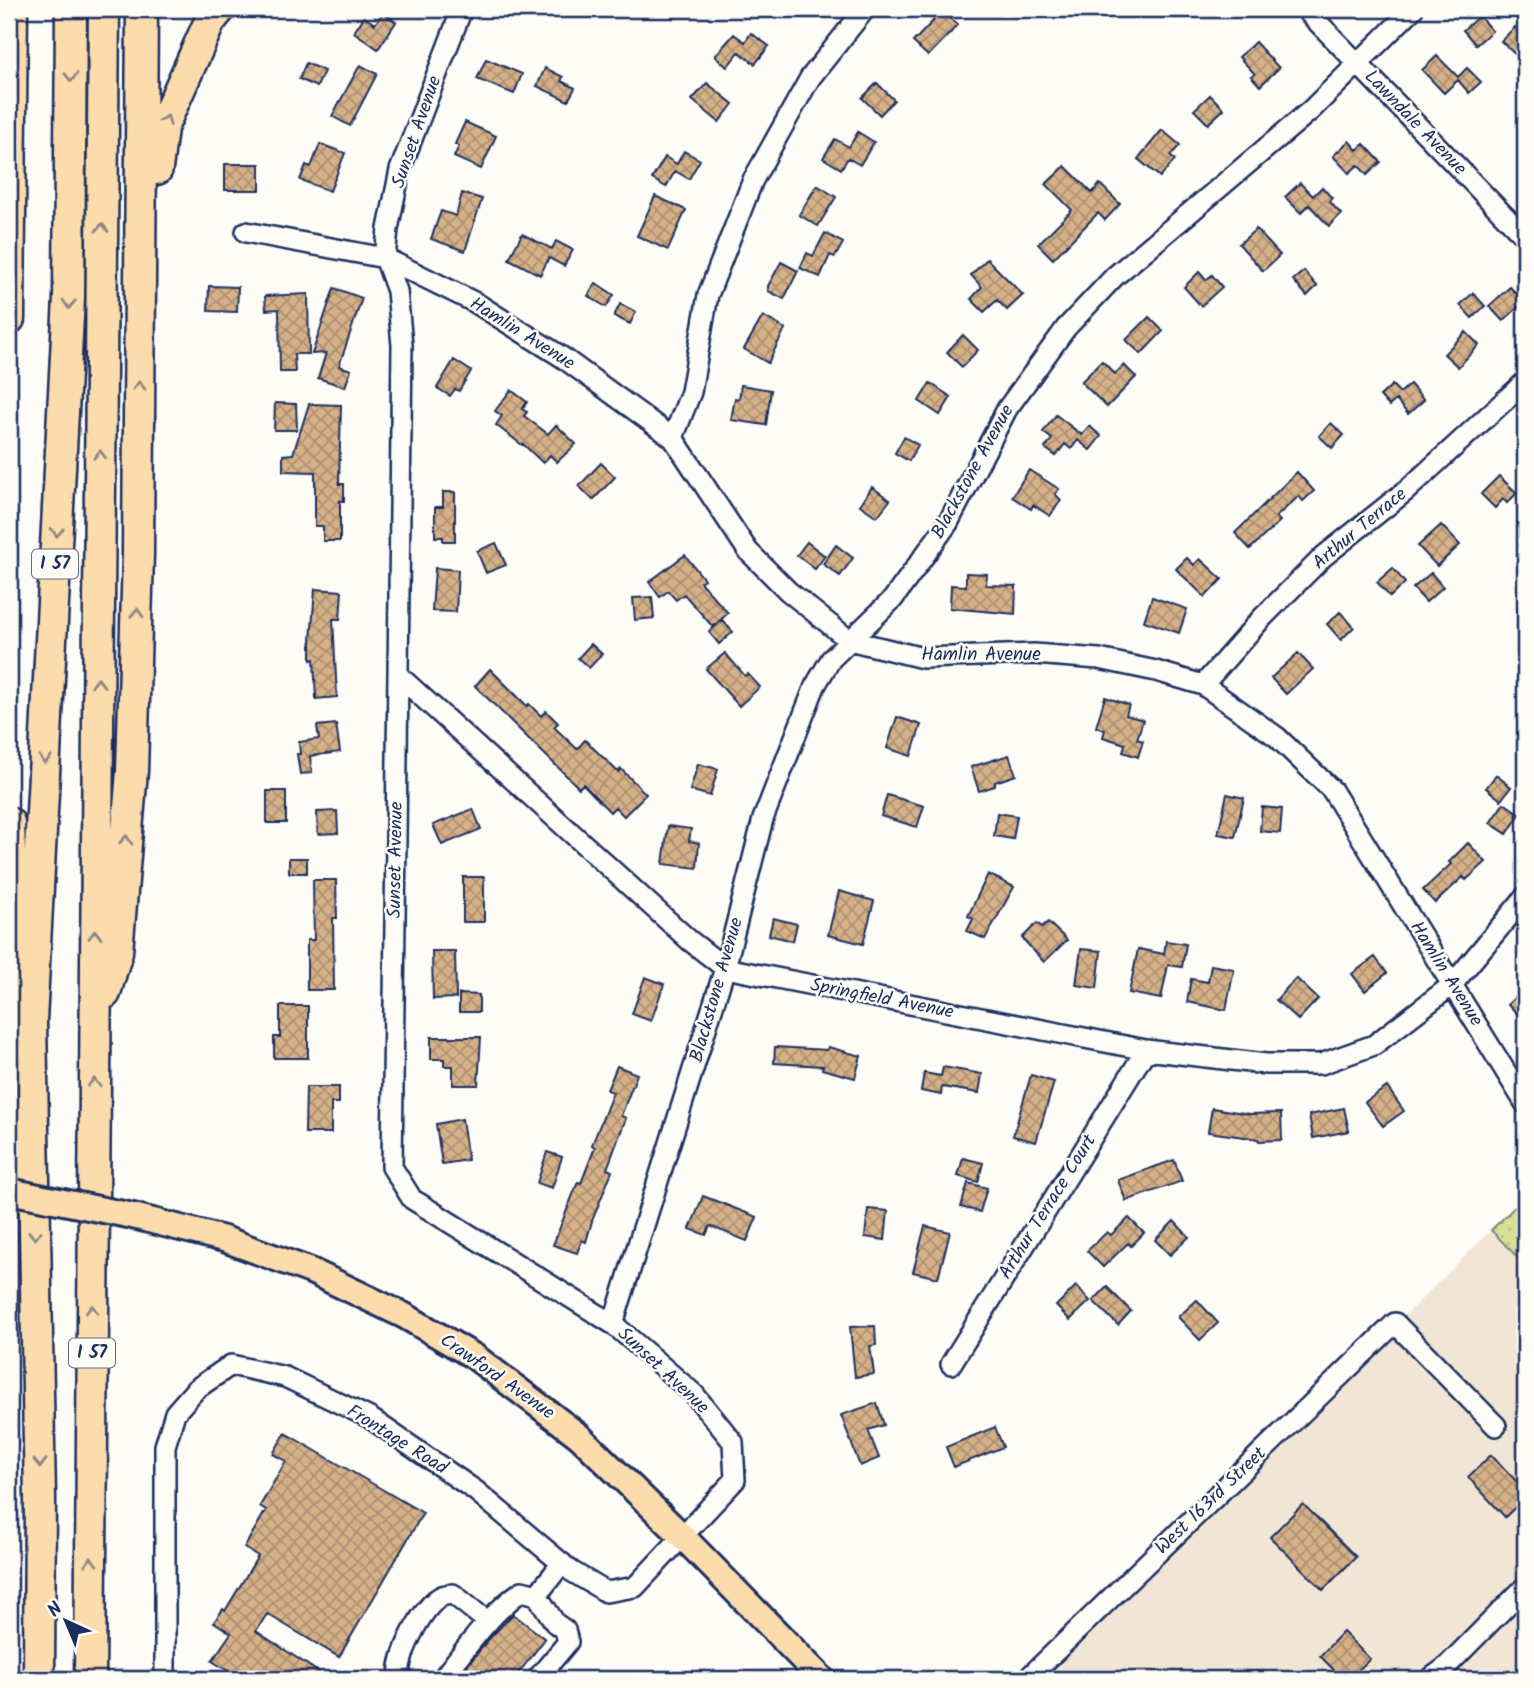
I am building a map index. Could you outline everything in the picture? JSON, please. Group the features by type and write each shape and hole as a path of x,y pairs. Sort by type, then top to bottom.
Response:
{"highway":[{"path":"9,319 12,9"},
{"name":"I 57","path":"39,1679 40,1497 31,1021 69,298 71,9"},
{"name":"I 57","path":"90,1679 104,9"},
{"path":"94,1027 117,952 132,771 138,554 142,9"},
{"path":"139,333 162,128 210,21 220,9"},
{"path":"9,823 14,1000 33,1118"}],"main road":[{"name":"Crawford Avenue","path":"9,1191 133,1216 224,1239 311,1271 416,1323 475,1357 579,1436 822,1679"}],"street":[{"name":"Sunset Avenue","path":"462,9 400,170 385,258 397,291 402,345 392,1167 412,1199 613,1324 694,1394 733,1442 735,1480 682,1537"},
{"path":"673,438 691,392 708,295 753,180 810,78 865,9"},
{"name":"Lawndale Avenue","path":"1305,9 1525,237"},
{"name":"Blackstone Avenue","path":"613,1324 725,968 763,819 816,686 831,659 893,599 947,523 1007,409 1066,328 1115,276 1311,110 1413,9"},
{"name":"Hamlin Avenue","path":"246,232 385,258 476,303 562,357 673,438 748,551 788,591 849,640 923,658 1034,653 1099,659 1156,670 1203,685 1277,737 1332,790 1525,1103"},
{"name":"Arthur Terrace","path":"1203,685 1261,620 1324,556 1408,490 1525,382"},
{"name":"Springfield Avenue","path":"398,675 689,940 725,968 1146,1051 1266,1064 1321,1065 1374,1045 1452,985 1525,897"},
{"name":"Arthur Terrace Court","path":"951,1364 1146,1051"},
{"name":"West 163rd Street","path":"1027,1679 1395,1323 1496,1426"},
{"name":"Frontage Road","path":"165,1679 165,1446 175,1413 196,1389 231,1365 285,1377 370,1418 475,1491 562,1563 606,1592 635,1587 682,1537"},
{"path":"537,1595 562,1563"},
{"path":"1430,1679 1445,1668 1525,1587"},
{"path":"442,1679 488,1622 522,1591 537,1595 555,1623 565,1630 568,1642 537,1679"},
{"path":"400,1679 398,1672 410,1633 439,1597 453,1594 488,1622"}],"shaded area":[{"path":"1491,1230 1525,1265 1525,1679 1040,1679"}],"green space":[{"path":"1525,1197 1525,1265 1491,1230"}],"building":[{"path":"938,9 958,25 928,56 913,42 934,20 930,17"},
{"path":"383,13 396,22 378,49 354,32 364,17 375,24"},
{"path":"1479,16 1492,31 1476,45 1463,30"},
{"path":"1515,27 1525,37 1525,49 1518,57 1501,41"},
{"path":"751,33 769,46 755,64 739,52 727,67 715,56 734,34 745,42"},
{"path":"1255,42 1279,68 1260,86 1251,76 1255,74 1239,57"},
{"path":"1437,56 1458,77 1467,68 1481,82 1469,93 1458,80 1444,93 1422,70"},
{"path":"486,59 522,74 514,94 477,79"},
{"path":"306,63 324,71 317,87 299,79"},
{"path":"360,65 377,74 350,126 332,116"},
{"path":"545,68 563,77 561,81 575,88 568,101 537,86"},
{"path":"707,83 733,104 719,122 692,100"},
{"path":"877,83 894,100 880,115 862,98"},
{"path":"1210,95 1224,109 1208,124 1194,110"},
{"path":"465,122 496,136 481,169 454,157 459,146 455,144"},
{"path":"1162,130 1180,145 1170,156 1175,160 1160,177 1138,159"},
{"path":"858,132 874,142 860,165 848,158 841,169 823,158 835,139 849,147"},
{"path":"1349,141 1357,150 1364,144 1381,162 1367,175 1358,165 1349,173 1333,156"},
{"path":"320,144 345,153 330,191 300,180 306,165 311,167"},
{"path":"684,151 700,160 689,179 675,171 666,187 652,179 665,157 677,164"},
{"path":"225,164 260,164 260,190 225,190"},
{"path":"1065,166 1092,193 1100,184 1120,204 1105,220 1098,213 1053,259 1038,244 1072,210 1046,184"},
{"path":"1300,183 1313,196 1322,187 1332,198 1329,201 1341,214 1329,226 1309,205 1301,213 1285,197"},
{"path":"817,185 836,197 818,226 799,215"},
{"path":"462,193 482,199 465,251 431,239 441,211 456,216"},
{"path":"655,196 686,210 668,250 637,236"},
{"path":"1256,229 1280,255 1263,271 1239,244"},
{"path":"825,233 843,243 835,257 830,255 820,277 800,268 807,253 813,256"},
{"path":"522,234 552,249 556,241 573,250 564,266 549,258 540,275 509,259"},
{"path":"987,259 1023,295 1007,310 997,300 984,312 971,299 982,287 971,275"},
{"path":"781,262 798,271 784,299 768,291"},
{"path":"1304,271 1317,286 1307,296 1293,280"},
{"path":"1199,272 1206,280 1212,275 1222,287 1201,306 1184,287"},
{"path":"596,283 614,295 606,307 588,296"},
{"path":"209,286 238,287 237,312 208,311"},
{"path":"1510,287 1524,302 1503,321 1489,306"},
{"path":"334,288 362,298 339,366 351,370 345,387 318,378 326,353 312,354"},
{"path":"1473,293 1485,306 1472,318 1460,305"},
{"path":"308,294 309,354 294,354 295,372 280,372 279,309 266,310 265,296"},
{"path":"620,304 636,312 630,324 614,316"},
{"path":"763,316 785,329 768,363 744,349"},
{"path":"1149,317 1163,331 1141,354 1126,340"},
{"path":"1466,332 1479,345 1458,367 1444,354"},
{"path":"963,335 978,350 962,367 947,352"},
{"path":"454,360 471,371 459,391 455,389 450,396 437,388"},
{"path":"1102,361 1115,374 1124,365 1136,377 1107,407 1081,382"},
{"path":"930,383 951,397 940,415 919,401"},
{"path":"1410,384 1424,400 1408,414 1396,400 1389,406 1380,396 1392,385 1400,393"},
{"path":"741,385 771,390 766,425 731,420 735,398 739,399"},
{"path":"511,390 527,402 522,409 527,412 524,416 548,434 556,425 576,444 557,462 550,455 543,463 523,444 496,425 502,416 495,411"},
{"path":"275,403 296,404 297,430 274,430"},
{"path":"309,404 341,405 339,484 344,484 344,501 340,501 340,541 323,541 323,526 315,526 315,472 283,471 283,455 293,454"},
{"path":"1056,415 1082,435 1089,426 1101,436 1090,450 1078,440 1071,449 1065,444 1056,456 1045,448 1052,439 1043,432"},
{"path":"1331,423 1344,435 1332,448 1319,436"},
{"path":"904,437 918,445 909,461 895,453"},
{"path":"601,463 615,477 593,500 579,486"},
{"path":"1029,470 1059,489 1055,494 1061,500 1050,516 1033,505 1031,509 1012,497"},
{"path":"1297,472 1314,491 1303,501 1299,496 1276,517 1280,521 1250,549 1235,533"},
{"path":"1499,476 1517,493 1507,503 1503,499 1495,508 1481,494"},
{"path":"872,487 890,500 877,517 860,505"},
{"path":"443,492 455,492 455,541 443,541 443,537 435,537 435,507 443,507"},
{"path":"1441,525 1460,545 1437,566 1418,546"},
{"path":"807,542 825,556 815,569 797,555"},
{"path":"496,543 506,565 486,573 477,551"},
{"path":"836,545 853,558 840,576 823,564"},
{"path":"685,555 704,579 700,582 728,613 713,627 684,594 676,600 668,591 660,597 649,582"},
{"path":"1187,558 1194,565 1200,559 1222,579 1205,597 1176,569"},
{"path":"435,568 458,570 456,612 432,611"},
{"path":"1393,568 1405,583 1390,597 1377,582"},
{"path":"966,573 987,574 986,585 1016,586 1015,614 950,608 951,585 966,586"},
{"path":"1431,573 1443,587 1426,602 1413,588"},
{"path":"315,589 342,591 340,619 333,619 337,697 316,699 314,659 311,660"},
{"path":"652,597 654,618 635,620 633,598"},
{"path":"1152,597 1187,609 1179,633 1144,621"},
{"path":"1340,612 1354,627 1341,640 1327,624"},
{"path":"722,620 733,632 719,644 709,632"},
{"path":"591,644 602,654 589,668 578,658"},
{"path":"725,653 745,676 748,674 760,687 739,706 706,669"},
{"path":"1298,653 1313,669 1286,694 1271,678"},
{"path":"490,669 527,706 529,704 541,716 546,711 558,723 554,727 577,749 585,740 618,772 621,769 646,794 624,816 615,807 610,812 583,784 579,788 475,686"},
{"path":"1105,697 1129,705 1126,715 1143,720 1137,739 1143,741 1138,757 1123,752 1125,744 1103,737 1105,730 1096,727"},
{"path":"897,717 921,725 911,756 887,748"},
{"path":"336,724 340,752 310,756 312,773 300,774 297,754 300,754 299,742 319,739 317,726"},
{"path":"1009,755 1016,775 979,791 971,767"},
{"path":"698,764 718,769 710,796 690,790"},
{"path":"1496,775 1511,787 1501,800 1486,788"},
{"path":"267,791 286,791 286,823 267,823"},
{"path":"1227,794 1244,798 1235,837 1218,834"},
{"path":"887,795 924,806 917,827 881,816"},
{"path":"1504,803 1520,814 1507,834 1490,823"},
{"path":"1262,807 1282,809 1280,833 1260,831"},
{"path":"473,809 481,829 442,845 433,825"},
{"path":"337,811 338,833 318,834 317,812"},
{"path":"997,813 1017,816 1013,839 994,836"},
{"path":"668,826 691,829 689,841 699,843 697,868 663,864"},
{"path":"1468,843 1486,862 1466,880 1463,877 1435,903 1423,890 1451,864 1449,862"},
{"path":"289,858 307,858 307,873 289,873"},
{"path":"988,874 1014,887 985,939 967,931 973,919 968,916"},
{"path":"463,877 484,877 484,922 463,922"},
{"path":"313,880 336,880 337,918 333,918 334,990 307,990 307,940 314,940"},
{"path":"839,891 874,901 863,944 828,935"},
{"path":"773,918 797,924 793,941 769,935"},
{"path":"1048,922 1067,940 1044,962 1022,938 1037,923 1042,927"},
{"path":"1166,941 1186,944 1182,967 1168,965 1161,999 1129,993 1138,949 1164,954"},
{"path":"1081,949 1101,951 1097,988 1076,985"},
{"path":"432,951 455,951 456,998 433,999"},
{"path":"1375,957 1387,973 1365,991 1352,974"},
{"path":"1211,965 1234,969 1226,1010 1187,1002 1191,979 1208,982"},
{"path":"645,977 664,984 651,1021 632,1014"},
{"path":"1296,978 1318,999 1298,1020 1276,1000"},
{"path":"1525,988 1525,1022 1508,1004"},
{"path":"459,994 479,995 479,1012 459,1012"},
{"path":"280,1006 308,1006 308,1058 274,1058 274,1037 280,1037"},
{"path":"431,1037 481,1037 478,1085 453,1085 453,1066 444,1066 444,1059 431,1059"},
{"path":"775,1047 827,1050 828,1047 861,1056 855,1078 822,1069 823,1066 774,1063"},
{"path":"617,1066 637,1074 621,1116 626,1118 607,1169 612,1171 586,1242 582,1240 577,1253 553,1245 595,1147 592,1145 613,1092 607,1090"},
{"path":"943,1067 982,1074 979,1093 942,1087 941,1095 921,1091 924,1073 941,1076"},
{"path":"1031,1075 1054,1082 1036,1142 1013,1136"},
{"path":"306,1087 339,1087 339,1103 331,1103 331,1133 305,1133"},
{"path":"1387,1087 1404,1111 1383,1126 1365,1102"},
{"path":"1212,1108 1250,1114 1281,1113 1282,1140 1259,1141 1208,1132"},
{"path":"1344,1108 1349,1131 1313,1138 1309,1115"},
{"path":"462,1119 468,1160 442,1164 436,1124"},
{"path":"547,1152 562,1157 552,1188 537,1183"},
{"path":"963,1158 983,1163 978,1182 958,1176"},
{"path":"1174,1160 1182,1181 1126,1201 1118,1180"},
{"path":"968,1183 987,1188 980,1212 961,1207"},
{"path":"703,1196 757,1217 747,1241 710,1226 706,1235 690,1229"},
{"path":"868,1209 888,1211 885,1240 865,1237"},
{"path":"1129,1218 1144,1233 1131,1246 1128,1243 1103,1267 1087,1251 1107,1232 1111,1235"},
{"path":"1174,1221 1189,1237 1170,1255 1155,1240"},
{"path":"925,1226 950,1232 938,1278 913,1272"},
{"path":"1076,1286 1090,1301 1070,1320 1056,1306"},
{"path":"1107,1287 1131,1311 1118,1325 1093,1301"},
{"path":"1197,1300 1218,1323 1200,1340 1178,1317"},
{"path":"875,1326 876,1345 870,1346 874,1374 855,1377 850,1327"},
{"path":"877,1403 884,1425 868,1430 879,1458 860,1466 841,1415"},
{"path":"995,1427 1003,1447 954,1467 946,1447"},
{"path":"285,1433 423,1513 339,1657 267,1614 256,1631 329,1679 241,1679 212,1661 231,1633 214,1622 223,1609 225,1611 258,1556 244,1548 266,1510 260,1506 286,1461 273,1454"},
{"path":"1491,1455 1525,1490 1525,1498 1505,1517 1468,1477"},
{"path":"1303,1504 1356,1557 1323,1590 1270,1537"},
{"path":"513,1614 545,1639 514,1679 457,1679 488,1640"},
{"path":"1343,1632 1370,1659 1349,1679 1343,1679 1320,1656"}]}
